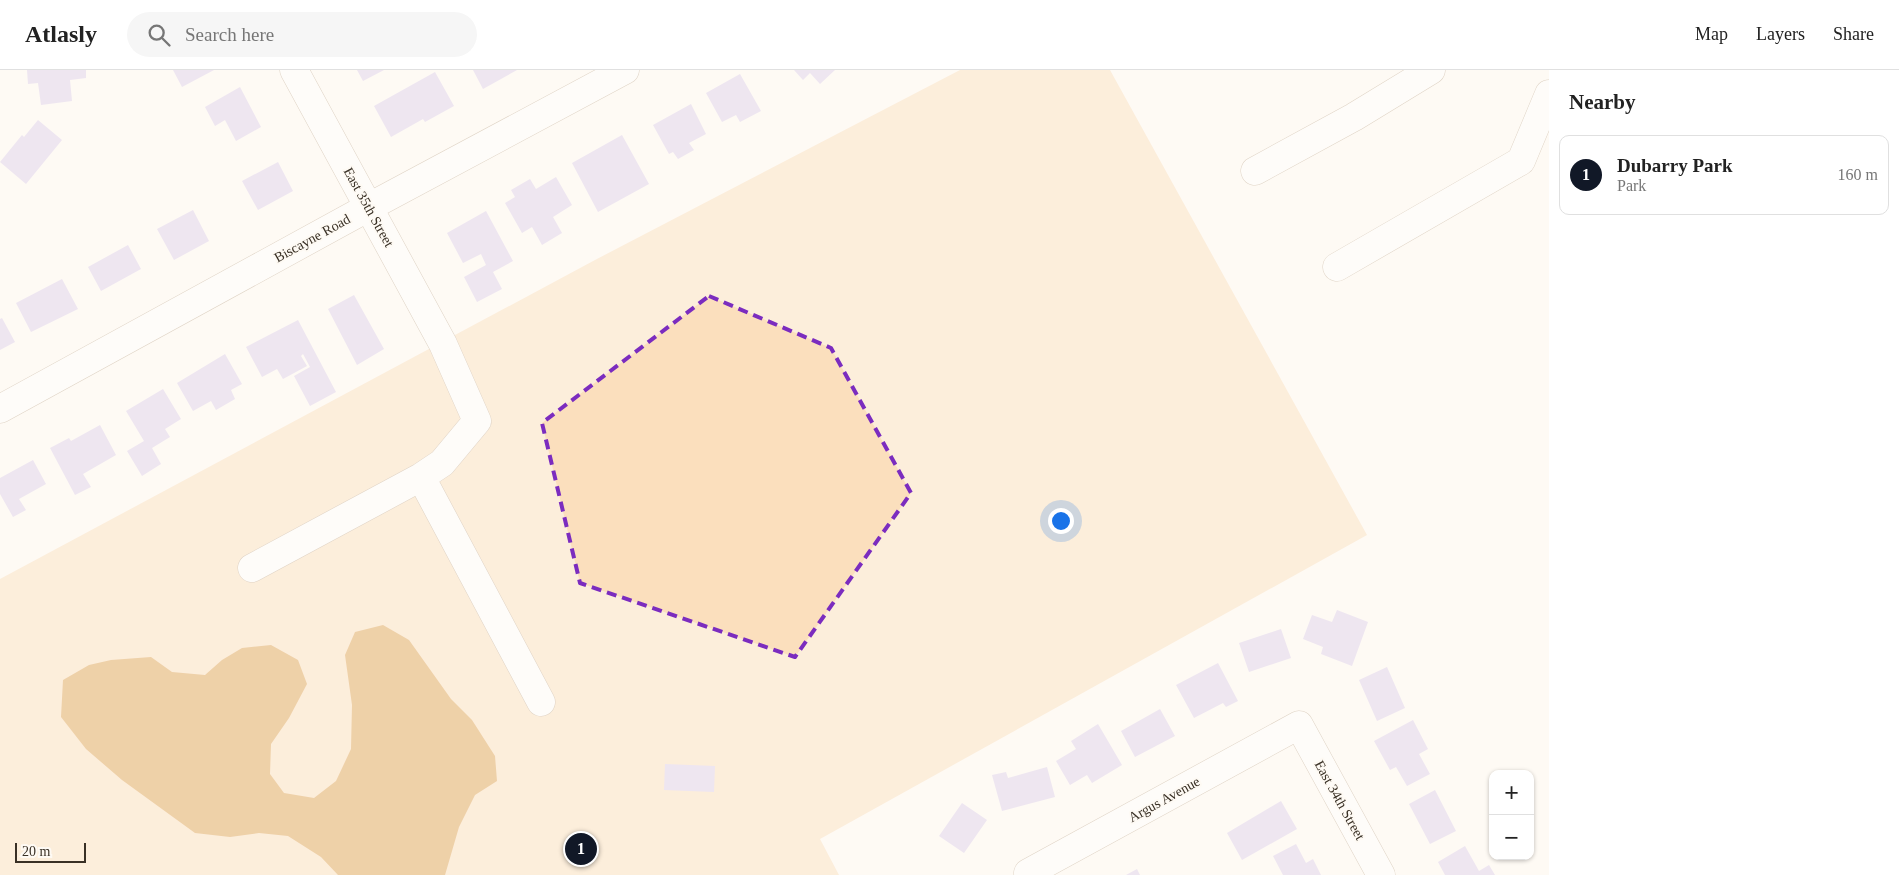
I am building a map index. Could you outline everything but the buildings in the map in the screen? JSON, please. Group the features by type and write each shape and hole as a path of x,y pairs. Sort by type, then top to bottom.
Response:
{"street":[{"name":"East 35th Street","path":"294,70 443,344 477,421 442,463 421,477"},
{"name":"Biscayne Road","path":"0,409 369,207 625,70"},
{"path":"1255,172 1354,117 1431,70"},
{"path":"1337,267 1521,161 1549,94"},
{"path":"252,568 421,477 541,702"},
{"name":"Argus Avenue","path":"1029,874 1299,725"},
{"name":"East 34th Street","path":"1299,725 1382,875"}],"highlighted area":[{"path":"709,296 831,348 911,493 795,657 580,583 542,423"}],"shaded area":[{"path":"960,70 1110,70 1367,535 820,839 839,875 0,875 0,579 595,260"},
{"path":"383,625 409,640 451,699 472,720 495,756 497,781 475,795 459,827 445,875 338,875 321,857 288,836 259,833 230,837 195,833 122,780 86,749 61,717 63,680 89,665 111,660 151,657 172,672 205,675 222,660 242,648 271,645 298,660 307,684 289,718 271,744 270,774 284,793 314,798 336,781 351,749 352,705 345,655 355,632"}],"place":[{"name":"Dubarry Park","path":"581,849"}]}
